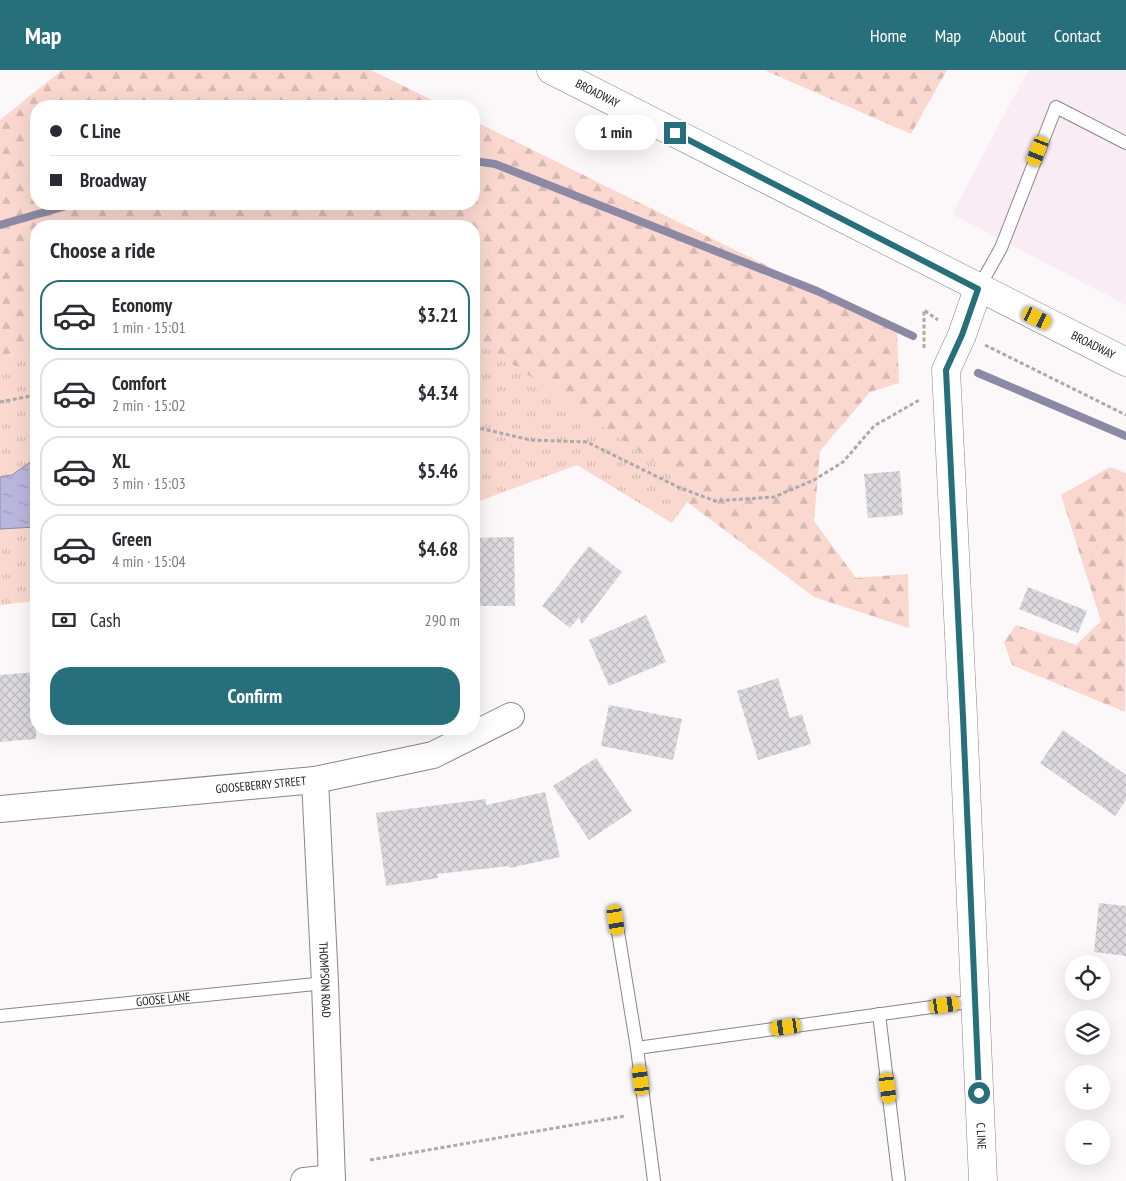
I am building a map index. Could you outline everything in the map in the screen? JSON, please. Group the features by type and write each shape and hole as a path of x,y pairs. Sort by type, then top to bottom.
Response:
{"street":[{"name":"BROADWAY","path":"551,70 978,289 1126,362"},
{"name":"C LINE","path":"978,289 962,335 946,370 983,1181"},
{"name":"GOOSEBERRY STREET","path":"480,732 511,716"},
{"name":"GOOSEBERRY STREET","path":"0,809 315,780 433,755 473,735"},
{"name":"THOMPSON ROAD","path":"315,780 332,1180"},
{"path":"304,1181 332,1180"}],"lane":[{"path":"978,289 1001,248 1056,107 1126,143"},
{"path":"616,920 637,1048 654,1181"},
{"name":"GOOSE LANE","path":"0,1016 325,983"},
{"path":"637,1048 975,1001"},
{"path":"880,1014 899,1181"}],"path":[{"path":"962,335 1001,352 1126,415"},
{"path":"0,402 30,396"},
{"path":"480,428 531,440 587,442 678,487 715,501 774,497 814,480 843,462 874,426 912,404"},
{"path":"370,1160 646,1113"}],"shaded area":[{"path":"1028,70 1126,70 1126,305 952,214"}],"green space":[{"path":"62,70 371,70 432,100 30,100 30,210 480,210 480,124 897,330 899,383 870,392 820,451 814,521 856,578 908,574 909,628 814,597 687,502 685,483 480,342 480,220 30,220 30,353 0,357 0,120"},
{"path":"764,70 947,70 911,134"},
{"path":"480,342 686,483 687,502 672,523 577,465 480,501"},
{"path":"30,353 30,462 12,475 0,477 0,357"},
{"path":"1110,467 1126,473 1125,712 1012,665 1004,642 1016,625 1076,645 1101,621 1061,495"},
{"path":"30,527 30,602 0,605 0,529"}],"water":[{"path":"30,462 30,527 0,529 0,477 12,475"}],"building":[{"path":"900,471 903,515 868,518 864,474"},
{"path":"514,537 515,606 480,606 480,538"},
{"path":"589,546 622,572 582,624 579,617 570,628 542,606"},
{"path":"1028,587 1087,611 1078,633 1019,609"},
{"path":"646,615 666,662 609,686 589,640"},
{"path":"30,672 30,735 36,735 36,739 0,742 0,675"},
{"path":"778,678 790,718 802,714 811,744 758,760 737,691"},
{"path":"609,705 682,719 673,760 601,746"},
{"path":"1063,730 1126,775 1126,800 1115,816 1040,763"},
{"path":"596,758 632,811 589,840 553,786"},
{"path":"545,792 560,857 510,868 509,866 437,874 438,878 386,886 376,813 486,799 486,805"},
{"path":"1099,903 1126,906 1126,956 1094,952"}],"waterway":[{"path":"480,162 495,164 817,291 913,336"},
{"path":"0,225 52,210"},
{"path":"978,373 1126,436"}],"route":[{"path":"675,133 978,289 962,335 946,370 979,1093"}]}
